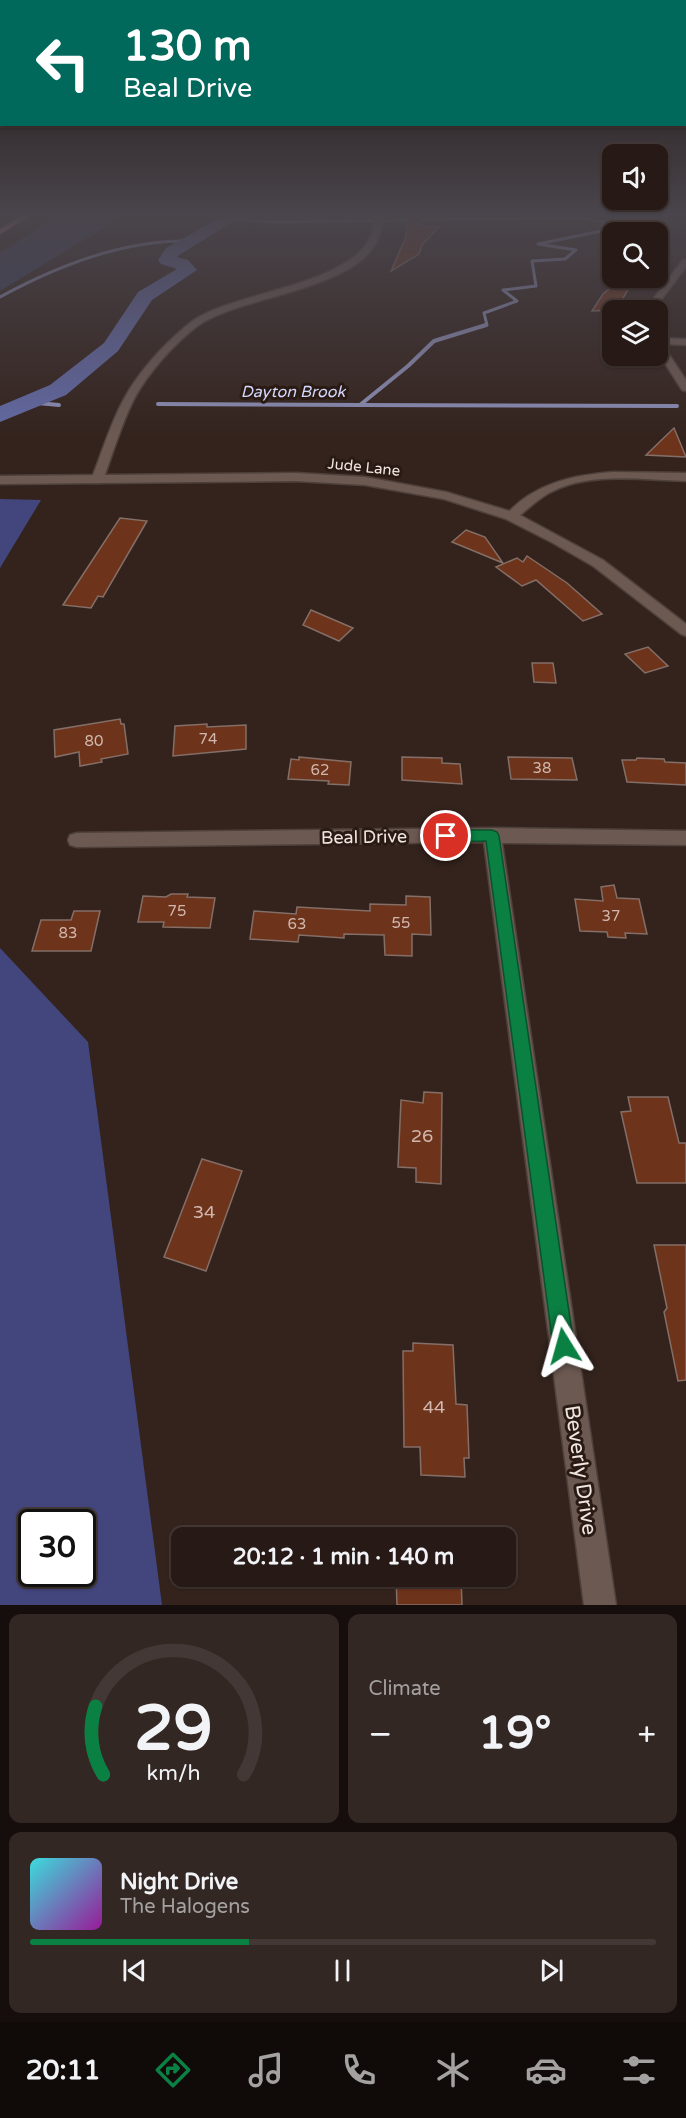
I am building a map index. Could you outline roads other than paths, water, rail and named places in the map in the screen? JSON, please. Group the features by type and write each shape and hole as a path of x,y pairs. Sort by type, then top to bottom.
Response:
{"street":[{"path":"97,480 130,398 145,377 195,324 216,310 291,288"},
{"path":"657,300 666,288"},
{"path":"668,342 686,342"},
{"path":"668,359 686,388"},
{"name":"Jude Lane","path":"0,480 296,477 365,481 446,496 511,516 558,540 598,563 686,631"},
{"path":"511,516 546,490 574,480 610,477 686,477"},
{"name":"Beal Drive","path":"77,840 492,836 686,838"},
{"name":"Beverly Drive","path":"492,836 600,1605"}],"waterway":[{"path":"0,297 18,288"},
{"path":"0,415 58,390 111,347 145,296 158,288"},
{"name":"Dayton Brook","path":"481,327 487,325 484,313 517,301 503,290 520,288"},
{"name":"Dayton Brook","path":"360,405 408,366 434,341 486,325"},
{"name":"Dayton Brook","path":"27,402 59,405"},
{"name":"Dayton Brook","path":"158,404 360,405"},
{"path":"360,405 677,406"}]}
